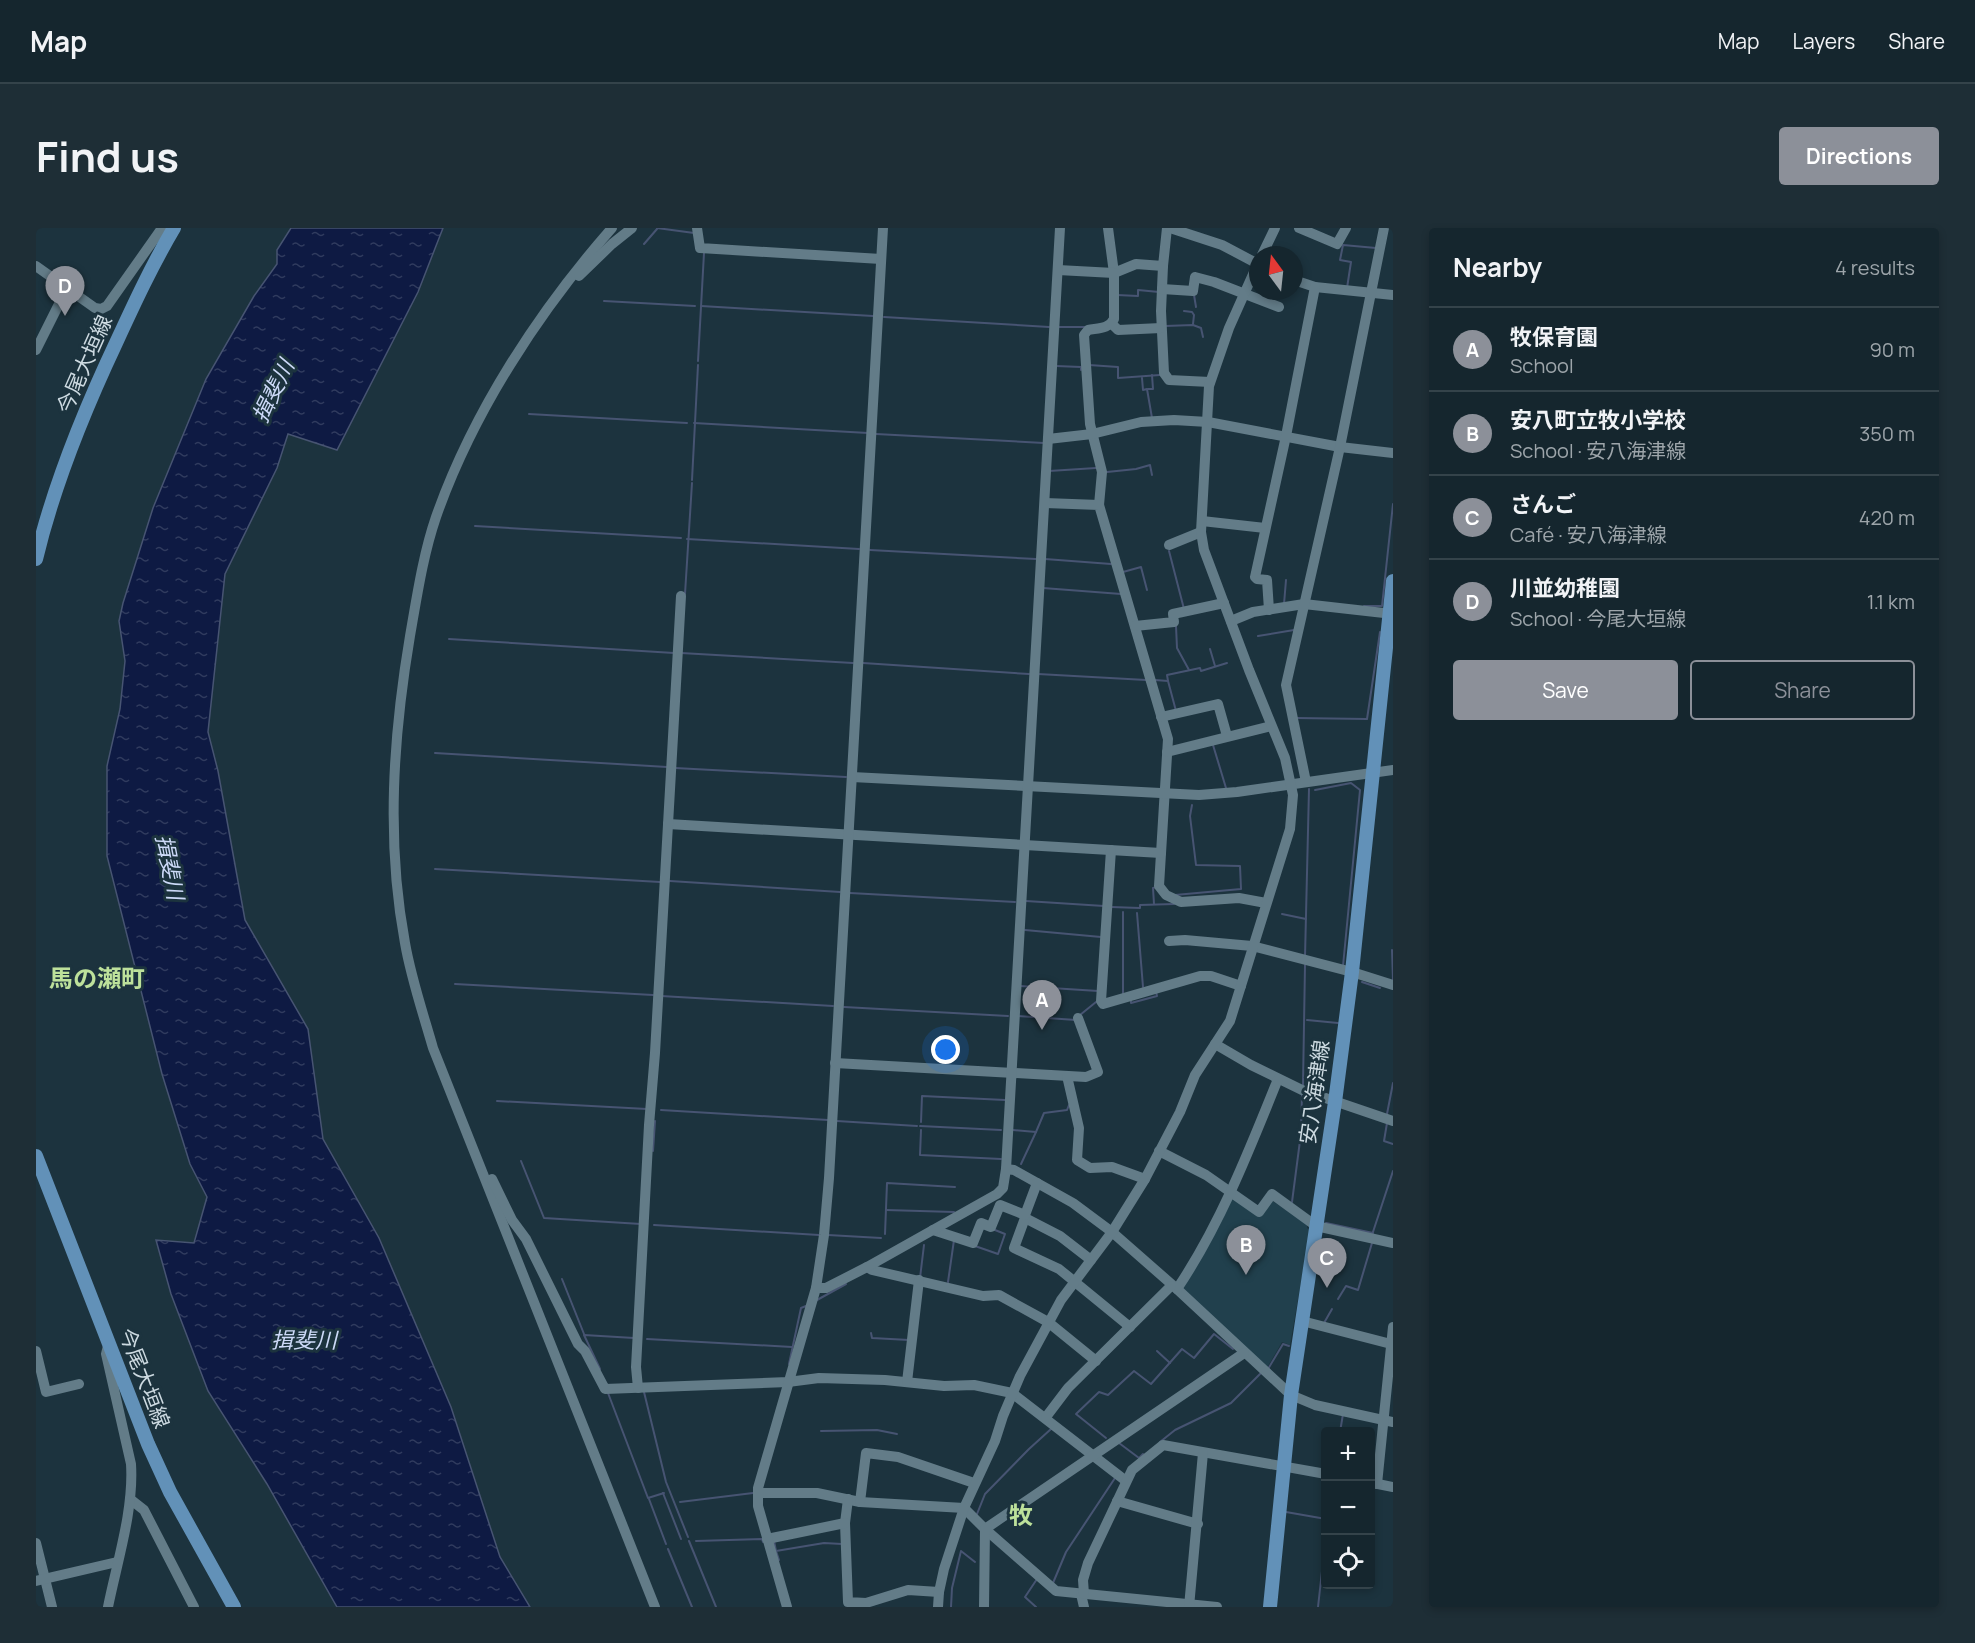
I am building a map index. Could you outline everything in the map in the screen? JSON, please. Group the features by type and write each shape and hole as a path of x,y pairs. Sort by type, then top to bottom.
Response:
{"main road":[{"name":"今尾大垣線","path":"36,559 62,469 92,393 174,228"},
{"name":"安八海津線","path":"1270,1607 1291,1395 1352,972 1393,581"},
{"name":"今尾大垣線","path":"37,1163 158,1468 234,1607"}],"street":[{"path":"36,266 95,308 101,309 107,306 162,228"},
{"path":"612,228 561,288 534,328 491,399 459,460 435,518 416,602 405,666 393,811 396,868 405,943 413,982 433,1048 655,1607"},
{"path":"561,288 569,286 632,228"},
{"path":"697,228 700,248 881,259"},
{"path":"787,1607 758,1506 758,1493 816,1288 824,1236 883,228"},
{"path":"816,1288 826,1288 867,1267 997,1194 1003,1188 1006,1169 1060,228"},
{"path":"1108,228 1113,273 1114,319 1108,327 1088,330 1084,335 1092,434 1102,472 1099,505 1168,739 1160,886 1162,891 1172,899 1181,902 1239,898 1266,903"},
{"path":"1210,382 1169,380 1164,373 1161,328 1162,289 1168,228 1222,245 1249,259"},
{"path":"1266,246 1275,228"},
{"path":"1299,228 1337,244 1346,228"},
{"path":"1305,782 1286,685 1340,447 1384,228"},
{"path":"1058,270 1113,273 1136,264 1163,266"},
{"path":"1162,289 1193,291 1195,277 1279,307"},
{"path":"938,1607 944,1569 964,1508 995,1441 1012,1393 1048,1322 1112,1232 1145,1179 1180,1112 1195,1075 1230,1022 1290,829 1293,807 1291,784 1285,759 1204,550 1201,527 1210,382 1222,345 1249,283"},
{"path":"1303,283 1315,287 1393,295"},
{"path":"1269,610 1267,580 1255,577 1315,287"},
{"path":"36,350 67,288"},
{"path":"1112,324 1118,330 1161,328"},
{"path":"1048,439 1092,434 1141,422 1174,420 1208,422 1340,447 1393,453"},
{"path":"1045,503 1099,505"},
{"path":"1169,545 1201,527 1265,528"},
{"path":"638,1388 636,1367 681,596"},
{"path":"1135,626 1174,622 1173,614 1224,603"},
{"path":"1231,621 1269,610 1304,604 1391,614"},
{"path":"1161,717 1218,704 1227,736"},
{"path":"1167,752 1271,726"},
{"path":"852,777 1164,795 1199,795 1393,770"},
{"path":"668,824 1161,853"},
{"path":"1111,850 1101,1001 1103,1004 1200,976 1218,977 1241,986"},
{"path":"1169,941 1185,940 1252,946 1393,985"},
{"path":"835,1063 1086,1077 1098,1072 1078,1018"},
{"path":"1215,1044 1278,1079 1335,1102 1393,1121"},
{"path":"1067,1076 1079,1128 1077,1161 1090,1168 1112,1167 1145,1179"},
{"path":"1046,1417 1068,1389 1130,1327 1174,1288 1193,1265 1231,1191 1278,1079"},
{"path":"1159,1151 1206,1175 1259,1212 1272,1194 1316,1226 1393,1243"},
{"path":"476,1154 482,1158 512,1220 526,1239 578,1344 585,1351 605,1389 788,1382 819,1378 885,1380 944,1386 974,1385 1012,1393 1126,1481"},
{"path":"1006,1169 1014,1170 1072,1203 1112,1232 1291,1395 1315,1405 1388,1421"},
{"path":"1037,1183 1014,1248 1059,1269 1130,1327"},
{"path":"933,1230 973,1243 981,1223 991,1227 1000,1205 1060,1236 1091,1260"},
{"path":"867,1267 983,1296 999,1295 1048,1322 1096,1361"},
{"path":"907,1382 919,1280"},
{"path":"1302,1321 1391,1344"},
{"path":"1374,1481 1388,1421 1393,1327"},
{"path":"108,1344 106,1354 131,1464 130,1499 108,1607"},
{"path":"36,1351 46,1392 79,1384"},
{"path":"985,1529 1244,1353"},
{"path":"1084,1607 1083,1580 1088,1563 1126,1481 1139,1463 1163,1445 1203,1454 1321,1473"},
{"path":"860,1502 866,1453 898,1457 974,1483"},
{"path":"1189,1606 1203,1454"},
{"path":"1375,1483 1393,1487"},
{"path":"758,1493 817,1493 860,1502 964,1508 1056,1591 1217,1607"},
{"path":"130,1499 144,1510 194,1607"},
{"path":"848,1499 845,1523 848,1602 866,1603 908,1590 939,1592"},
{"path":"1118,1501 1198,1524"},
{"path":"767,1539 845,1523"},
{"path":"984,1607 985,1529"},
{"path":"36,1543 40,1580 52,1607"},
{"path":"40,1580 117,1562"}],"shaded area":[{"path":"1231,1197 1260,1215 1271,1200 1307,1224 1310,1230 1290,1345 1282,1342 1267,1368 1182,1289"}],"water":[{"name":"揖斐川","path":"291,228 443,228 418,292 337,450 288,434 277,468 225,574 208,732 218,771 245,920 308,1029 323,1139 379,1238 451,1407 500,1557 530,1607 337,1607 267,1484 208,1391 171,1294 156,1240 194,1243 207,1197 190,1164 162,1074 107,856 107,766 120,709 125,661 119,621 153,508 206,379 254,296 277,264 277,250"}],"waterway":[{"path":"657,228 694,233"},
{"path":"644,244 657,229"},
{"path":"1347,288 1351,262 1340,260 1343,245 1376,248"},
{"path":"698,361 704,253"},
{"path":"1117,295 1138,296 1138,290 1159,292"},
{"path":"1194,295 1196,307"},
{"path":"604,301 695,306"},
{"path":"701,306 873,316"},
{"path":"1184,311 1192,312 1193,324"},
{"path":"884,317 1049,327"},
{"path":"1165,326 1193,325 1201,328 1203,337"},
{"path":"1059,327 1085,327"},
{"path":"692,480 698,365"},
{"path":"1089,365 1118,367 1118,378 1160,375"},
{"path":"1056,366 1081,367 1081,370"},
{"path":"1148,389 1153,389 1152,375"},
{"path":"1142,378 1143,390 1147,389 1152,418"},
{"path":"529,414 687,423"},
{"path":"694,423 868,433"},
{"path":"876,434 1044,443"},
{"path":"1107,472 1150,465 1152,475"},
{"path":"1049,471 1096,468"},
{"path":"685,594 692,483"},
{"path":"1364,606 1382,606 1393,504"},
{"path":"475,526 681,538"},
{"path":"687,539 859,549"},
{"path":"870,550 1036,559"},
{"path":"1169,551 1184,609"},
{"path":"1045,559 1111,564"},
{"path":"1123,572 1141,567 1147,590"},
{"path":"1284,604 1286,580"},
{"path":"1043,588 1121,594"},
{"path":"1176,626 1177,648 1189,670"},
{"path":"1258,636 1294,630"},
{"path":"1296,718 1367,719 1380,632"},
{"path":"449,639 674,653"},
{"path":"1210,649 1215,666"},
{"path":"681,653 853,663"},
{"path":"863,663 1029,674"},
{"path":"1168,681 1167,675 1200,668 1201,671 1227,663"},
{"path":"1038,674 1146,680"},
{"path":"1155,680 1168,681 1176,711"},
{"path":"1213,745 1226,788"},
{"path":"435,753 667,767"},
{"path":"675,768 846,777"},
{"path":"1315,790 1351,783 1360,790 1343,966"},
{"path":"1305,957 1309,789"},
{"path":"1175,895 1241,889 1240,866 1196,865 1190,816 1192,805"},
{"path":"435,869 660,882"},
{"path":"670,881 840,892"},
{"path":"1154,904 1153,888 1157,887"},
{"path":"850,893 1015,902"},
{"path":"1026,901 1104,906"},
{"path":"1111,907 1140,908 1140,905 1174,904"},
{"path":"1123,912 1123,995"},
{"path":"1137,913 1143,987"},
{"path":"1282,914 1306,919"},
{"path":"1025,930 1101,937"},
{"path":"1392,950 1393,980"},
{"path":"1303,1085 1305,965"},
{"path":"1362,982 1380,988"},
{"path":"455,984 653,995"},
{"path":"1020,986 1098,991"},
{"path":"1131,1001 1131,1003 1157,996 1156,992"},
{"path":"661,996 833,1006"},
{"path":"1080,1015 1096,1002"},
{"path":"844,1007 1008,1016"},
{"path":"1018,1016 1076,1020"},
{"path":"1307,1020 1338,1023"},
{"path":"1387,1114 1393,1083"},
{"path":"1292,1202 1301,1133 1302,1093"},
{"path":"921,1122 922,1096 1005,1100"},
{"path":"497,1101 647,1109"},
{"path":"1013,1130 1036,1132 1044,1113 1067,1110 1069,1105"},
{"path":"661,1110 828,1120"},
{"path":"653,1151 655,1121"},
{"path":"837,1121 917,1126"},
{"path":"1387,1123 1384,1141 1393,1144"},
{"path":"920,1126 1001,1130"},
{"path":"921,1130 920,1155 1001,1159"},
{"path":"1021,1164 1036,1132"},
{"path":"521,1161 544,1218 641,1224"},
{"path":"1372,1235 1393,1171"},
{"path":"885,1234 887,1183 955,1187"},
{"path":"886,1210 954,1212"},
{"path":"1326,1223 1373,1233"},
{"path":"654,1225 819,1235"},
{"path":"975,1246 998,1254 1005,1234 995,1230"},
{"path":"828,1235 881,1238"},
{"path":"948,1282 954,1240"},
{"path":"1338,1299 1346,1286 1358,1290 1372,1243"},
{"path":"920,1278 924,1245"},
{"path":"562,1279 584,1334"},
{"path":"817,1300 846,1284"},
{"path":"789,1364 801,1308 806,1306"},
{"path":"1324,1323 1332,1309"},
{"path":"871,1333 872,1338 909,1340"},
{"path":"1106,1438 1076,1414 1099,1392 1108,1395 1134,1371 1151,1384 1182,1349 1194,1358 1214,1334 1233,1349"},
{"path":"600,1369 584,1335 634,1338"},
{"path":"647,1339 792,1347"},
{"path":"1268,1369 1283,1344 1289,1346"},
{"path":"1157,1351 1170,1363"},
{"path":"1160,1442 1175,1430 1231,1403 1261,1373"},
{"path":"644,1392 666,1482 688,1537"},
{"path":"608,1393 648,1498 664,1493"},
{"path":"1341,1427 1343,1414"},
{"path":"977,1514 985,1494 1051,1429"},
{"path":"821,1431 877,1430 897,1434"},
{"path":"1119,1443 1139,1458 1143,1454"},
{"path":"1053,1583 1066,1552 1115,1478"},
{"path":"663,1493 681,1539"},
{"path":"680,1502 753,1493"},
{"path":"649,1499 666,1544"},
{"path":"1286,1512 1321,1518"},
{"path":"696,1541 762,1539 763,1542"},
{"path":"689,1541 716,1607"},
{"path":"774,1541 776,1551"},
{"path":"779,1560 776,1551 824,1543 842,1544"},
{"path":"668,1549 692,1607"},
{"path":"951,1607 952,1588 961,1551 975,1562"},
{"path":"1036,1607 1025,1597 1037,1579"},
{"path":"1318,1607 1321,1580"}],"place":[{"name":"川並幼稚園","path":"65,316"},
{"name":"牧保育園","path":"1042,1030"},
{"name":"安八町立牧小学校","path":"1246,1275"},
{"name":"さんご","path":"1327,1288"}],"district":[{"name":"馬の瀬町","path":"97,977"},
{"name":"牧","path":"1021,1514"}]}
